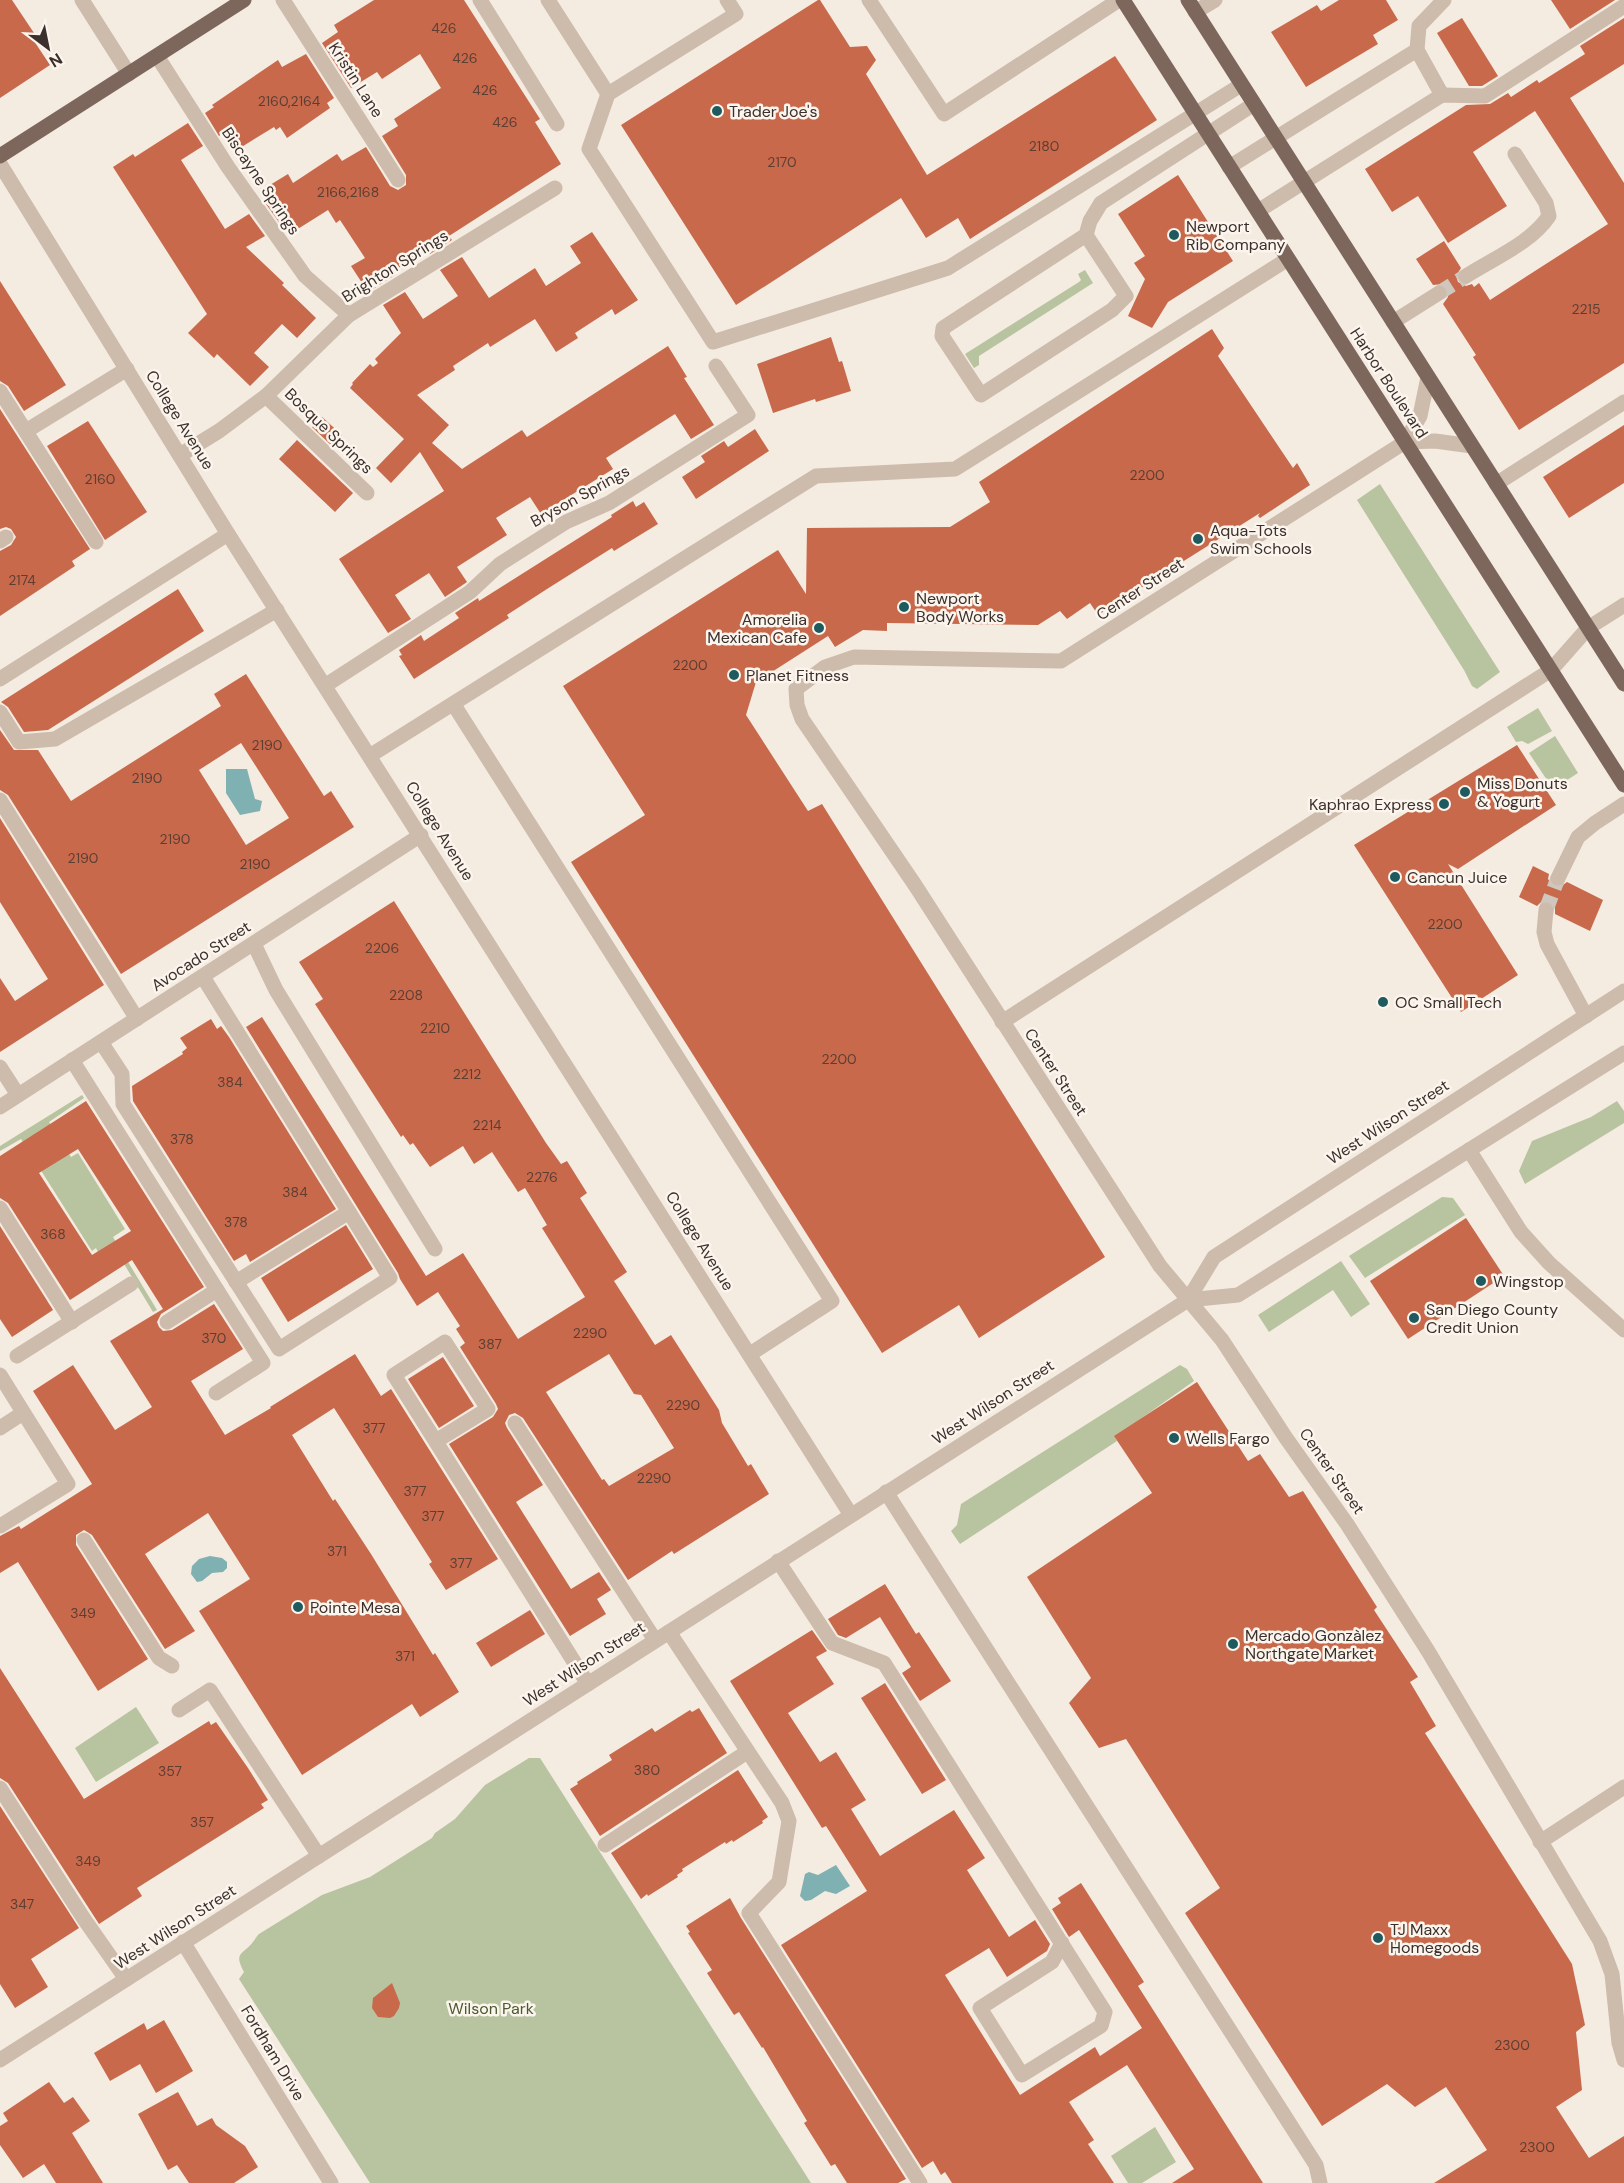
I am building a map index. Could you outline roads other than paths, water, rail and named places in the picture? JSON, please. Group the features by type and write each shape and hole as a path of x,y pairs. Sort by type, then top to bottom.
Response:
{"main road":[{"path":"0,156 244,0"},
{"name":"Harbor Boulevard","path":"1121,0 1624,785"},
{"path":"1191,6 1588,628 1622,677"}],"street":[{"path":"82,0 129,74"},
{"name":"Kristin Lane","path":"283,0 398,180"},
{"path":"480,0 557,124"},
{"path":"548,0 608,94"},
{"path":"727,0 736,14 608,94 589,150 712,342 948,268 1241,84"},
{"path":"869,0 944,114 1121,0"},
{"path":"1191,6 1215,0"},
{"path":"1441,1 1419,26 1417,50 1442,95"},
{"path":"1258,211 1442,95 1485,96 1624,6"},
{"path":"1229,167 1417,50"},
{"name":"Biscayne Springs","path":"157,56 228,167 305,276 349,315"},
{"path":"1086,235 1126,296 1112,310 981,395 942,336 943,328 1086,235 1095,211 1101,203 1254,104"},
{"path":"1467,276 1531,235 1549,216 1546,203 1515,154"},
{"name":"College Avenue","path":"0,164 228,534 371,755 851,1515"},
{"name":"Brighton Springs","path":"180,455 219,431 266,396 349,315 555,188"},
{"path":"371,755 816,476 955,469 1288,259"},
{"path":"1393,322 1439,293"},
{"name":"Bryson Springs","path":"326,685 470,592 500,564 566,522 609,503 748,415 716,366"},
{"path":"26,431 127,369"},
{"path":"1405,442 1420,416 1428,377"},
{"path":"0,391 96,542"},
{"name":"Bosque Springs","path":"266,396 367,493"},
{"path":"1497,484 1624,402"},
{"path":"1405,442 1435,441 1472,446"},
{"name":"Center Street","path":"1405,442 1061,662 854,657 825,667 796,688 797,705 802,719 915,885 1160,1266 1222,1340 1388,1587 1600,1941 1613,1983 1619,2043 1624,2061"},
{"path":"0,679 228,534"},
{"path":"1002,1022 1551,670 1588,628 1624,605"},
{"path":"0,712 19,742 55,739 278,610"},
{"path":"454,705 832,1301 750,1354"},
{"path":"0,800 137,1019"},
{"path":"1558,878 1578,837 1624,804"},
{"name":"Avocado Street","path":"0,1107 421,835"},
{"path":"1546,910 1544,932 1547,944 1586,1016"},
{"path":"254,944 276,990 435,1250"},
{"path":"101,1042 122,1074 123,1104 279,1348 390,1278 203,977"},
{"name":"West Wilson Street","path":"0,2060 1188,1300 1214,1257 1624,991"},
{"name":"West Wilson Street","path":"1188,1300 1238,1295 1624,1053"},
{"path":"72,1060 263,1363 216,1393"},
{"path":"0,1067 18,1095"},
{"path":"1469,1149 1521,1232 1549,1263 1624,1330"},
{"path":"0,1208 72,1322"},
{"path":"236,1282 349,1212"},
{"path":"17,1356 131,1284"},
{"path":"166,1322 217,1290"},
{"path":"436,1442 488,1409 445,1342 394,1375 436,1442 588,1684"},
{"path":"0,1375 68,1484 0,1526"},
{"path":"0,1428 23,1413"},
{"path":"514,1423 655,1640"},
{"path":"886,1492 1316,2165 1320,2183"},
{"path":"84,1540 159,1658 172,1666"},
{"path":"778,1562 832,1643 884,1663 1106,2012 1101,2026 1022,2075 980,2008 1052,1962 1062,1943"},
{"path":"669,1632 782,1803 789,1821 779,1882 749,1914 920,2183"},
{"path":"179,1710 210,1690 319,1856"},
{"path":"605,1845 747,1752"},
{"path":"1540,1842 1624,1787"},
{"path":"0,1788 84,1919 126,1979"},
{"name":"Fordham Drive","path":"183,1942 331,2183"}],"water":[{"path":"226,769 247,769 255,799 262,801 260,811 240,815 226,793"},
{"path":"210,1556 222,1558 227,1562 227,1568 223,1572 212,1573 197,1582 191,1574 192,1566 199,1559"},
{"path":"836,1865 850,1886 836,1894 825,1891 811,1900 805,1901 800,1896 805,1874 809,1872 818,1875"}],"tunnel":[{"path":"1439,293 1466,276"},
{"path":"1546,910 1558,878"}],"place":[{"name":"Trader Joe's","path":"717,111"},
{"name":"Newport Rib Company","path":"1174,235"},
{"name":"Aqua-Tots Swim Schools","path":"1198,539"},
{"name":"Newport Body Works","path":"904,607"},
{"name":"Amorelia Mexican Cafe","path":"819,628"},
{"name":"Planet Fitness","path":"734,675"},
{"name":"Miss Donuts & Yogurt","path":"1465,792"},
{"name":"Kaphrao Express","path":"1444,804"},
{"name":"Cancun Juice","path":"1395,877"},
{"name":"OC Small Tech","path":"1383,1002"},
{"name":"Wingstop","path":"1481,1281"},
{"name":"San Diego County Credit Union","path":"1414,1318"},
{"name":"Wells Fargo","path":"1174,1438"},
{"name":"Pointe Mesa","path":"298,1607"},
{"name":"Mercado Gonzàlez Northgate Market","path":"1233,1644"},
{"name":"TJ Maxx Homegoods","path":"1378,1938"}],"park label":[{"name":"Wilson Park","path":"491,2008"}]}
